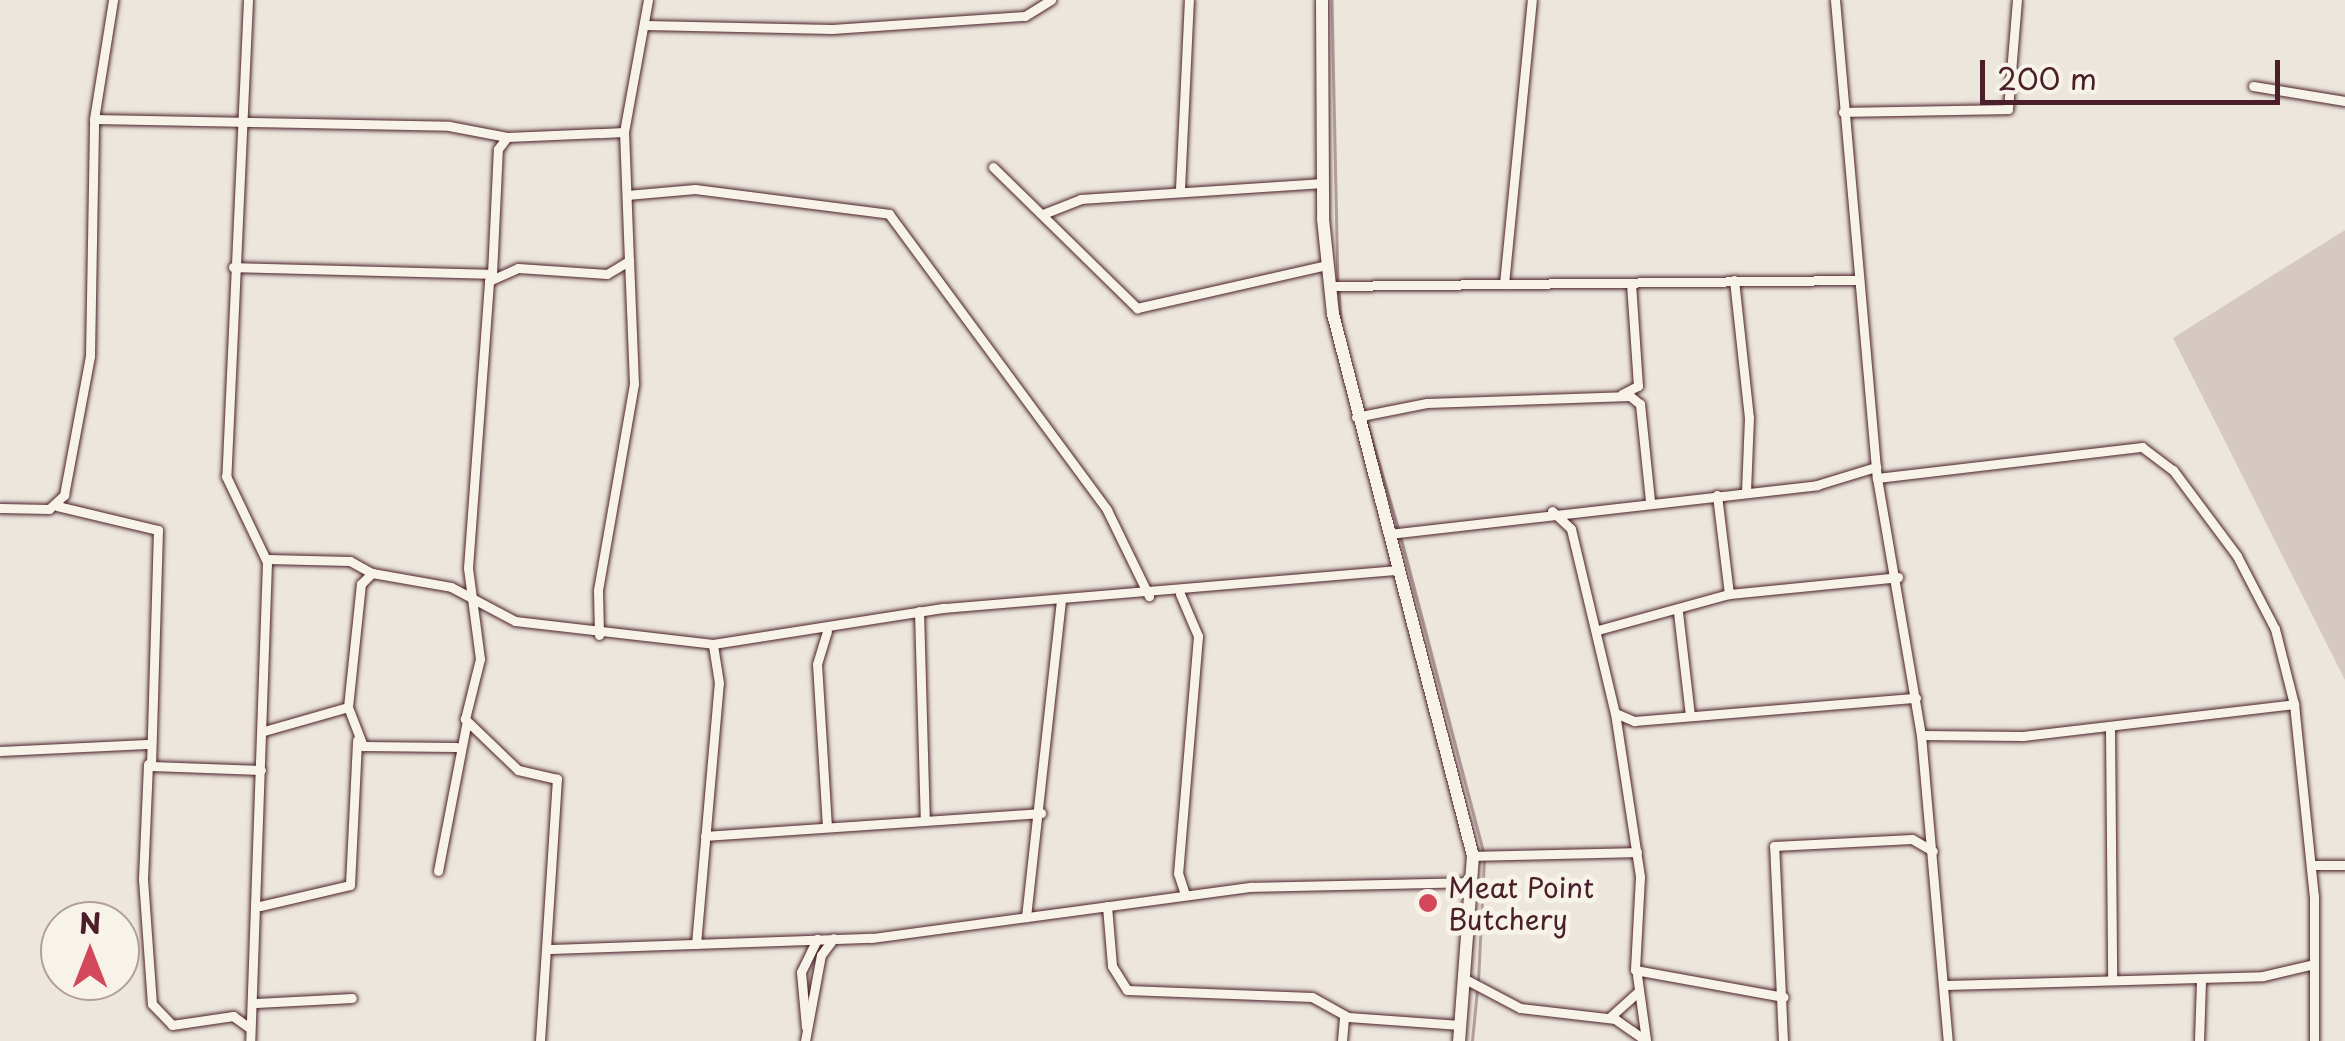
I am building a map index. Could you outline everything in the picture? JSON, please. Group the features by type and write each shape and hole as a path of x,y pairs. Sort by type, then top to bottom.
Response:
{"main road":[{"path":"1322,0 1322,183 1329,286 1356,417 1473,856 1475,882 1459,1041"}],"street":[{"path":"57,506 90,356 94,119 112,0"},
{"path":"248,0 226,476 267,559 260,906 256,1002 248,1027 250,1041"},
{"path":"599,636 598,590 634,384 624,132 648,0"},
{"path":"645,25 850,28 1025,16 1051,0"},
{"path":"1180,190 1189,0"},
{"path":"1504,284 1532,0"},
{"path":"1835,0 1877,473 1898,577 1921,735 1948,1041"},
{"path":"1842,112 2008,109 2017,0"},
{"path":"2253,86 2345,100"},
{"path":"94,119 240,127 449,126 508,138 624,132"},
{"path":"438,870 456,746 466,725 479,670 476,603 468,568 498,149 508,138"},
{"path":"993,167 1043,214 1084,265 1137,308 1326,266"},
{"path":"626,173 642,189"},
{"path":"1043,214 1081,199 1322,183"},
{"path":"627,195 642,189 799,198 889,214 1112,518 1150,596"},
{"path":"234,267 607,274 629,261"},
{"path":"1734,280 1749,417 1746,491"},
{"path":"1329,286 1858,280"},
{"path":"1631,283 1650,500"},
{"path":"1619,394 1638,386"},
{"path":"1356,417 1415,404 1619,394 1639,400"},
{"path":"1389,534 1552,511 1856,479 1877,473 2142,447 2173,470 2237,556 2274,629 2294,704 2312,865 2314,1041"},
{"path":"1717,494 1729,594"},
{"path":"0,508 57,506 158,530 147,744 150,789 143,879 152,1004 172,1025 233,1016 248,1027"},
{"path":"1571,529 1578,508"},
{"path":"1552,511 1571,529 1615,714 1637,852 1638,992 1646,1040"},
{"path":"267,559 350,561 372,574 452,587 515,621 599,636 713,644 827,631 918,611 1180,594 1265,578 1399,570"},
{"path":"452,587 468,568"},
{"path":"260,906 350,885 358,740 348,707 362,584 372,574"},
{"path":"1598,630 1678,612 1729,594 1898,577"},
{"path":"1180,594 1198,636 1178,873 1185,894"},
{"path":"1026,916 1042,813 1061,602"},
{"path":"918,611 925,820"},
{"path":"1678,612 1690,715"},
{"path":"827,631 817,664 827,827"},
{"path":"696,944 719,682 713,644"},
{"path":"1615,714 1634,721 1916,698"},
{"path":"1921,735 2110,726 2294,704"},
{"path":"264,731 348,707"},
{"path":"466,725 518,770 557,778 550,949 540,1041"},
{"path":"2110,726 2112,980"},
{"path":"358,740 372,748 456,746"},
{"path":"0,750 147,744"},
{"path":"147,757 163,773 261,770"},
{"path":"150,789 163,773"},
{"path":"704,836 1042,813"},
{"path":"1783,1041 1784,997 1774,846 1912,839 1934,851"},
{"path":"1473,856 1637,852"},
{"path":"2312,865 2345,865"},
{"path":"550,949 834,938 1185,894 1475,882"},
{"path":"1107,906 1112,966 1127,990 1312,997 1348,1017 1460,1025"},
{"path":"806,1038 818,965 834,938"},
{"path":"806,1038 801,972 817,939"},
{"path":"1946,985 2201,980 2299,973 2314,964"},
{"path":"2299,973 2314,981"},
{"path":"1638,975 1768,988 1784,997"},
{"path":"1467,980 1520,1008 1610,1017 1646,1040"},
{"path":"2201,980 2201,1039"},
{"path":"1610,1017 1638,992"},
{"path":"256,1002 352,998"},
{"path":"1342,1041 1344,1018"}],"shaded area":[{"path":"2345,230 2345,680 2173,338"}],"waterway":[{"path":"1332,0 1338,283"},
{"path":"1339,291 1341,323"},
{"path":"1367,422 1399,530"},
{"path":"1401,537 1484,853"},
{"path":"1478,982 1484,861"},
{"path":"1472,1041 1477,990"}],"place":[{"name":"Meat Point Butchery","path":"1428,903"}]}
